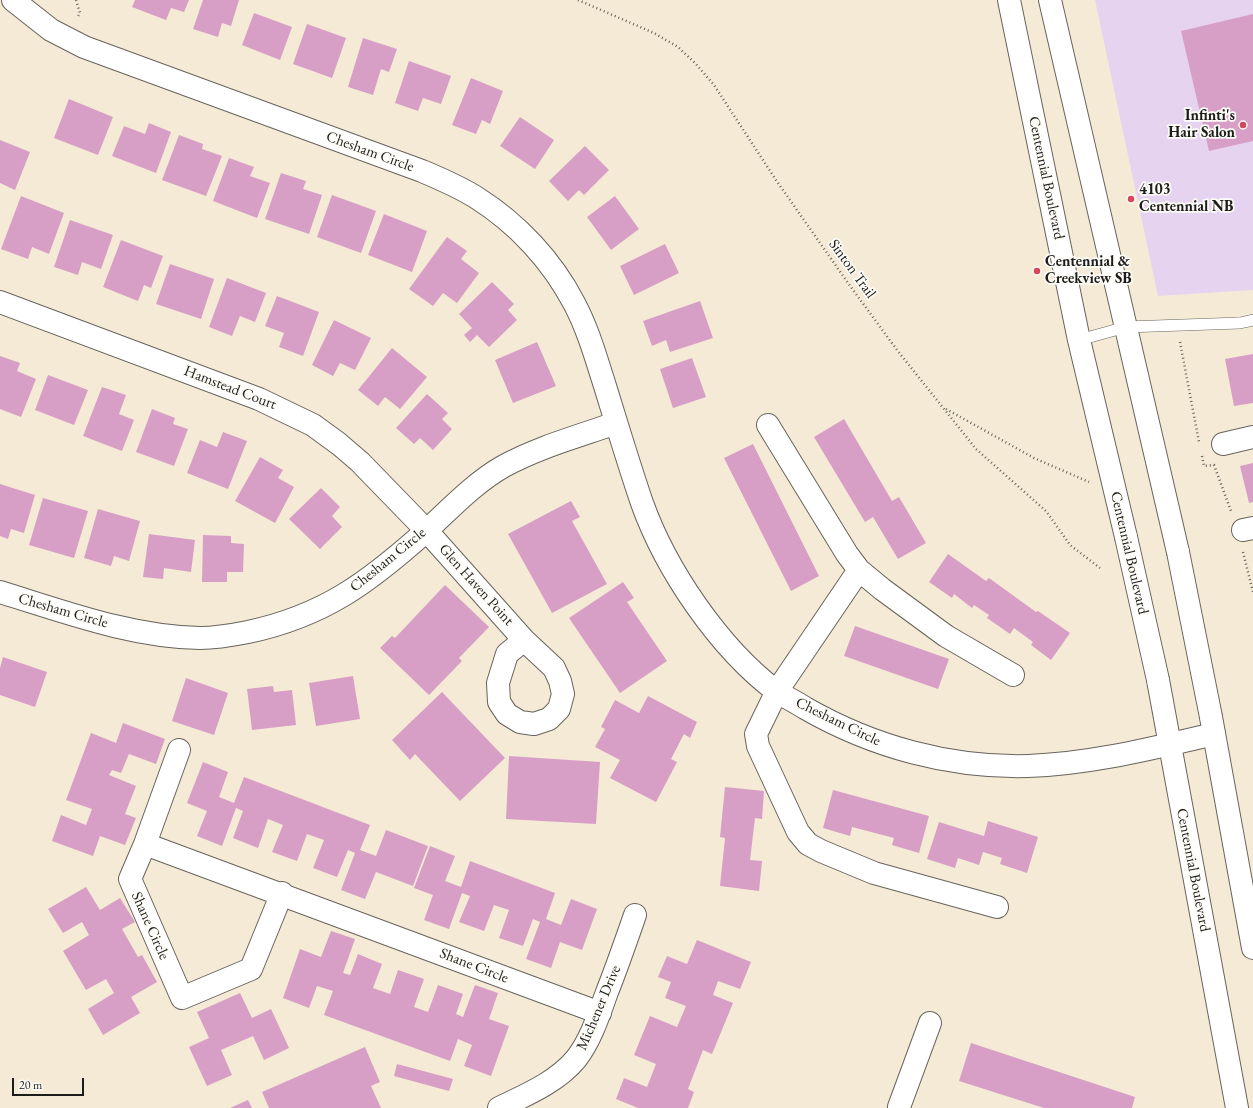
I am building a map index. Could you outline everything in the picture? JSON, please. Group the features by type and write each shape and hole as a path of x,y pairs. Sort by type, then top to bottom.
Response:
{"street":[{"name":"Chesham Circle","path":"13,0 51,30 84,47 422,171 476,196 500,214 526,237 546,259 562,282 575,305 590,338 642,503 657,539 674,572 695,604 719,635 748,665 777,691 819,716 856,734 897,749 940,759 985,765 1028,766 1078,762 1170,744 1213,726"},
{"name":"Centennial Boulevard","path":"1009,0 1079,340 1158,680 1237,1108"},
{"path":"1050,0 1178,552 1213,726 1253,948"},
{"name":"Hamstead Court","path":"0,302 259,398 287,411 313,425 339,444 360,462 426,530"},
{"name":"Chesham Circle","path":"0,592 140,632 202,638 236,634 269,627 330,604 381,570 453,504 504,466 532,453 616,423"},
{"path":"768,425 847,554 859,570 882,589 946,636 1013,675"},
{"path":"1223,444 1253,437"},
{"name":"Glen Haven Point","path":"426,530 524,640"},
{"path":"859,570 777,691 756,734 758,746 798,832 808,844 874,873 997,907"},
{"path":"145,844 180,750"},
{"name":"Shane Circle","path":"282,893 251,969 182,998 130,879 145,844 282,893 600,1012"},
{"name":"Michener Drive","path":"499,1108 540,1088 562,1072 576,1059 587,1042 600,1012 635,915"},
{"path":"899,1108 930,1023"}],"lane":[{"path":"1079,340 1126,327 1240,323 1253,320"}],"path":[{"name":"Sinton Trail","path":"578,0 654,33 678,47 696,64 714,85 776,180 897,350 976,449 1046,511 1070,546 1100,568"},
{"path":"944,407 1034,458 1085,482 1113,482"}],"shaded area":[{"path":"1095,0 1253,0 1253,290 1158,296"}],"building":[{"path":"135,0 189,0 184,12 171,8 166,20 132,7"},
{"path":"203,0 239,0 231,26 222,23 218,37 193,29"},
{"path":"254,13 292,27 280,60 242,45"},
{"path":"1253,14 1253,141 1209,151 1181,31"},
{"path":"307,24 346,38 332,78 293,64"},
{"path":"363,38 397,49 389,72 381,69 373,95 348,87"},
{"path":"409,61 451,76 441,104 423,98 418,111 395,103"},
{"path":"471,78 503,91 490,124 482,120 476,134 452,125"},
{"path":"69,99 113,117 98,155 54,138"},
{"path":"520,117 554,140 535,169 500,146"},
{"path":"149,123 171,132 156,173 112,156 124,126 145,134"},
{"path":"179,135 203,144 202,149 222,156 206,196 162,180"},
{"path":"0,140 30,152 15,190 0,183"},
{"path":"585,146 609,170 584,195 579,190 568,201 549,181"},
{"path":"229,158 254,167 250,176 270,183 257,218 213,201"},
{"path":"281,173 306,181 303,189 322,195 309,234 265,219"},
{"path":"332,195 376,211 361,253 317,237"},
{"path":"21,196 64,213 49,254 32,247 28,259 1,249"},
{"path":"615,196 639,229 611,250 587,217"},
{"path":"384,214 427,231 412,272 368,255"},
{"path":"70,220 113,235 101,269 82,262 78,275 54,267"},
{"path":"447,237 467,251 461,259 479,273 457,303 443,293 433,306 409,289"},
{"path":"121,240 163,256 151,288 144,285 138,301 103,287"},
{"path":"665,244 679,273 634,295 620,266"},
{"path":"170,264 214,279 201,319 156,304"},
{"path":"227,278 266,293 255,322 240,316 232,336 209,327"},
{"path":"492,282 514,304 508,310 517,320 489,347 477,335 470,342 464,335 472,328 459,314"},
{"path":"277,296 319,312 303,356 279,347 284,333 265,326"},
{"path":"700,301 713,338 670,352 666,340 652,346 643,321"},
{"path":"334,320 371,338 355,370 340,363 333,376 312,365"},
{"path":"537,342 556,386 513,403 495,360"},
{"path":"392,348 427,377 400,409 385,397 378,406 358,390"},
{"path":"1253,354 1253,403 1234,406 1225,359"},
{"path":"0,356 20,363 17,371 36,379 21,417 0,409"},
{"path":"692,358 706,397 673,408 660,369"},
{"path":"48,375 88,390 74,425 35,410"},
{"path":"102,387 126,395 119,414 134,420 122,451 83,436"},
{"path":"427,394 448,413 442,419 452,429 433,450 420,438 414,444 396,428"},
{"path":"152,409 175,418 173,424 188,429 174,466 136,452"},
{"path":"844,419 892,501 899,497 926,543 898,559 873,517 865,522 814,437"},
{"path":"223,432 247,441 228,489 187,473 200,440 217,447"},
{"path":"753,444 819,576 791,591 724,458"},
{"path":"260,457 283,470 278,478 294,487 275,523 235,501"},
{"path":"1253,463 1253,502 1249,503 1240,466"},
{"path":"0,484 35,495 24,533 11,529 8,539 0,536"},
{"path":"321,488 340,507 332,516 342,527 320,549 289,519"},
{"path":"43,498 88,511 74,558 29,545"},
{"path":"571,501 580,517 572,521 607,584 552,613 508,534"},
{"path":"98,509 140,521 129,561 114,556 111,566 84,558"},
{"path":"149,534 195,540 191,572 164,568 163,579 143,577"},
{"path":"203,535 231,536 231,543 244,544 243,572 227,572 227,582 202,582"},
{"path":"948,554 986,581 989,578 1036,612 1038,611 1070,633 1051,660 1031,645 1033,642 1014,628 1010,634 987,618 989,615 974,605 972,608 954,594 952,598 929,582"},
{"path":"623,582 634,598 627,602 667,661 620,693 569,618"},
{"path":"445,585 489,627 459,658 462,661 429,695 380,648 392,636 395,638"},
{"path":"855,626 949,659 938,689 844,656"},
{"path":"3,657 47,672 35,707 0,695 0,668"},
{"path":"353,676 360,719 316,726 309,683"},
{"path":"186,678 228,693 214,735 172,721"},
{"path":"273,686 274,692 292,690 296,725 252,730 247,689"},
{"path":"442,692 505,758 460,801 415,754 410,760 392,740"},
{"path":"648,696 697,722 690,738 684,734 671,759 677,762 656,802 610,778 620,760 595,747 605,729 601,727 615,700 639,713"},
{"path":"123,723 165,739 156,764 129,754 121,773 112,770 109,775 136,786 125,814 136,818 125,845 100,836 93,856 52,841 61,815 86,825 92,809 66,800 91,733 116,743"},
{"path":"509,756 600,762 596,824 506,819"},
{"path":"203,762 228,772 219,797 234,803 244,777 370,825 360,850 376,856 386,830 428,846 413,886 376,872 365,899 341,890 355,853 348,850 337,877 313,868 324,840 307,834 297,861 272,852 283,825 268,819 258,848 233,838 243,811 236,808 222,846 197,836 207,811 187,803"},
{"path":"725,787 764,791 762,819 755,818 750,860 762,861 759,891 720,886 725,838 720,837"},
{"path":"833,790 929,816 919,853 892,845 894,838 852,827 850,836 823,828"},
{"path":"988,821 1038,837 1027,873 1000,864 1002,858 983,852 979,865 958,858 955,868 927,859 939,822 984,836"},
{"path":"430,846 455,856 445,881 461,887 470,861 555,893 546,919 561,925 571,899 597,909 582,950 560,942 551,968 526,959 540,922 533,919 523,946 499,938 509,910 494,905 484,931 459,922 470,896 462,893 449,929 424,920 433,895 414,888"},
{"path":"86,887 100,910 120,898 135,922 122,929 138,957 142,955 157,982 131,997 140,1013 103,1035 88,1009 114,993 106,979 86,990 63,951 89,935 82,922 63,933 48,909"},
{"path":"331,931 355,939 343,973 350,975 358,954 382,964 373,988 390,994 398,970 424,979 414,1007 428,1012 438,985 463,994 456,1014 463,1017 475,985 498,993 489,1019 509,1026 491,1076 464,1066 472,1045 458,1039 450,1061 324,1015 333,991 317,986 309,1008 283,998 300,949 321,957"},
{"path":"697,940 751,962 740,989 718,981 713,995 733,1003 712,1054 703,1050 688,1089 694,1092 688,1108 638,1108 616,1099 624,1078 647,1087 656,1064 634,1055 650,1016 677,1027 686,1006 665,998 671,982 658,977 667,956 687,964"},
{"path":"240,993 252,1018 271,1009 289,1048 264,1060 253,1036 221,1050 232,1075 207,1086 189,1047 209,1038 197,1012"},
{"path":"971,1043 1135,1097 1132,1108 1044,1108 959,1081"},
{"path":"365,1047 380,1082 371,1086 381,1108 269,1108 262,1092"},
{"path":"397,1064 453,1079 449,1091 394,1076"},
{"path":"248,1100 252,1108 230,1108"}],"place":[{"name":"Infinti's Hair Salon","path":"1243,125"},
{"name":"4103 Centennial NB","path":"1131,199"},
{"name":"Centennial & Creekview SB","path":"1037,271"}]}
